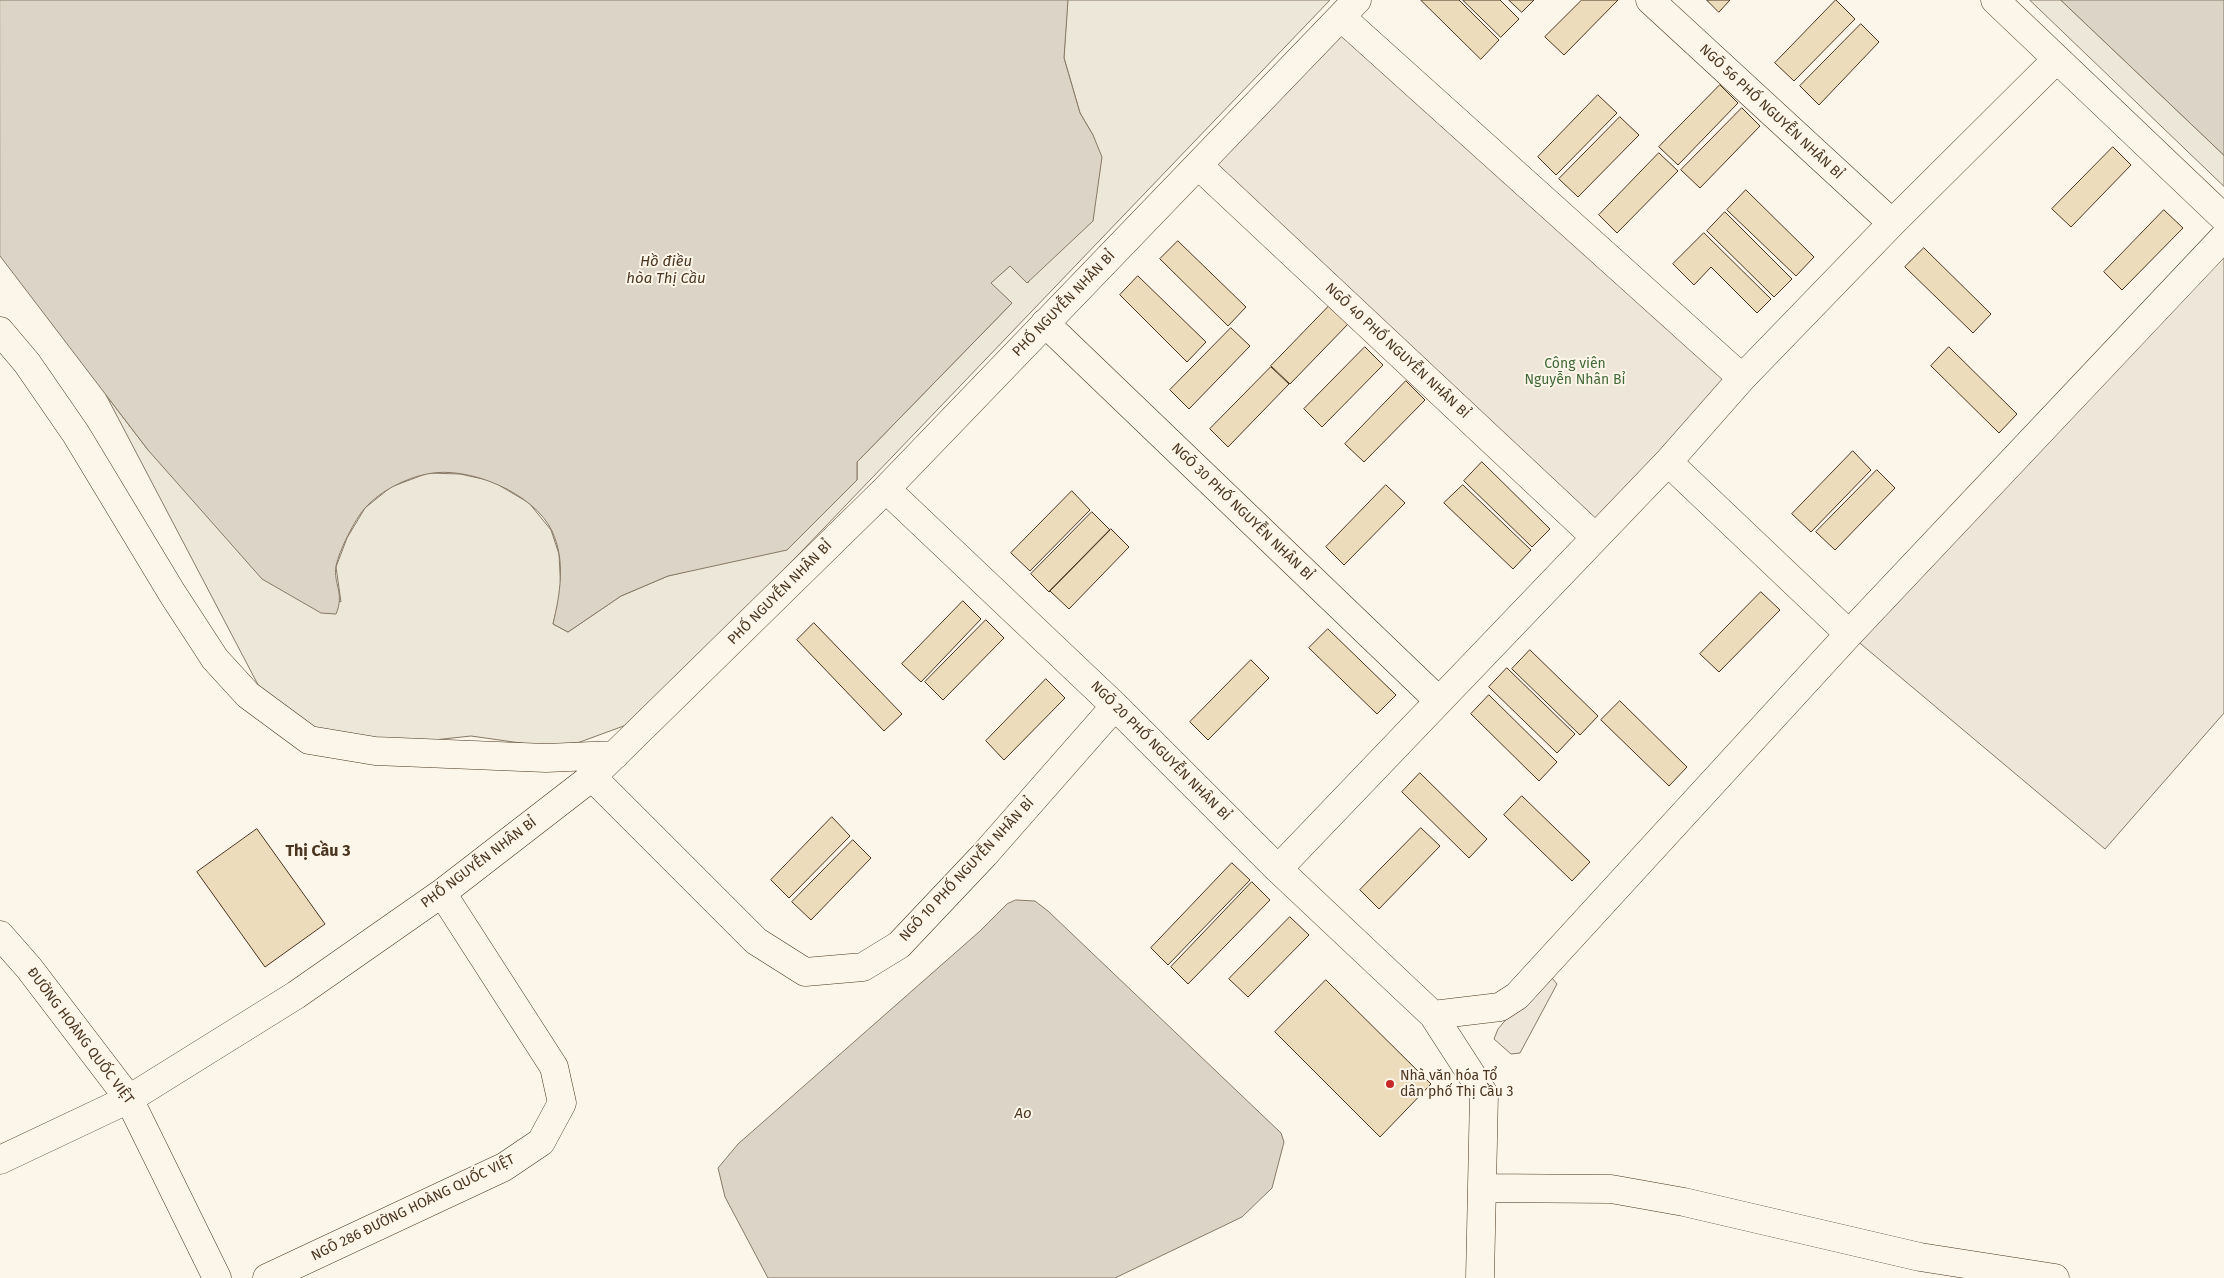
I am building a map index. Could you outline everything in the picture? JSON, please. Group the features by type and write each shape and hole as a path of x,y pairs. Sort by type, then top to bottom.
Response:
{"street":[{"name":"NGÕ 56 PHỐ NGUYỄN NHÂN BỈ","path":"1650,0 1892,223"},
{"path":"1995,0 2224,218"},
{"path":"1349,8 1742,378"},
{"name":"PHỐ NGUYỄN NHÂN BỈ","path":"0,1160 129,1099 296,995 442,893 592,777 886,489 1349,8"},
{"path":"1278,869 1668,462 1742,378 1892,223 2057,59"},
{"name":"NGÕ 40 PHỐ NGUYỄN NHÂN BỈ","path":"1198,165 1595,537"},
{"path":"1433,1015 1500,1007 1517,996 1849,634 2224,237"},
{"name":"NGÕ 30 PHỐ NGUYỄN NHÂN BỈ","path":"1045,323 1439,701"},
{"path":"0,331 27,363 76,434 214,659 248,695 309,740 375,750 546,758 615,755"},
{"path":"1668,462 1849,634"},
{"name":"NGÕ 20 PHỐ NGUYỄN NHÂN BỈ","path":"886,489 1115,706 1278,869 1433,1015 1484,1094 1480,1278"},
{"name":"NGÕ 10 PHỐ NGUYỄN NHÂN BỈ","path":"592,777 756,941 805,972 863,968 899,945 985,854 1115,706"},
{"name":"NGÕ 286 ĐƯỜNG HOÀNG QUỐC VIỆT","path":"267,1278 504,1167 541,1142 562,1103 554,1068 442,893"},
{"name":"ĐƯỜNG HOÀNG QUỐC VIỆT","path":"0,934 29,968 129,1099 217,1278"},
{"path":"1482,1188 1611,1189 1684,1202 1920,1257 2055,1278"}],"green space":[{"name":"Công viên Nguyễn Nhân Bỉ","path":"1341,17 1742,378 1595,537 1198,165"},
{"path":"2224,237 2224,713 2105,849 1849,634"},
{"path":"1552,978 1557,984 1520,1053 1511,1054 1494,1039 1498,1029 1534,986"}],"shaded area":[{"path":"1068,0 1330,0 640,720 580,742 549,747 471,736 378,746 310,737 266,700 106,395 148,450 341,602 336,567 347,538 365,508 391,487 428,473 460,474 492,481 529,503 551,530 559,554 561,592 553,624 568,632 621,596 668,576 713,565 857,480 857,462 1012,303 990,283 1010,266 1028,283 1093,135 1080,113 1064,58"},
{"path":"2030,0 2061,0 2224,155 2224,186"}],"water":[{"name":"Hồ điều hòa Thị Cầu","path":"0,0 1068,0 1064,58 1080,113 1093,135 1102,157 1093,221 1027,283 1010,266 991,283 1012,303 857,462 857,480 787,550 668,576 621,596 568,632 553,624 560,578 559,554 552,531 543,517 531,505 515,494 480,478 443,472 427,474 402,482 386,491 371,502 361,513 352,527 336,566 339,600 336,614 321,613 262,579 148,450 0,256"},
{"path":"2061,0 2224,0 2224,155"},
{"name":"Ao","path":"1016,900 1035,901 1048,911 1281,1133 1284,1142 1272,1188 1242,1217 1115,1278 768,1278 725,1197 718,1168 738,1144 980,931 1007,904"}],"building":[{"path":"1421,0 1459,0 1499,40 1481,59"},
{"path":"1463,0 1500,0 1519,19 1501,37"},
{"path":"1509,0 1534,0 1522,12"},
{"path":"1582,0 1618,0 1564,55 1545,37"},
{"path":"1707,0 1730,0 1719,12"},
{"path":"1836,0 1855,19 1794,81 1775,63"},
{"path":"1861,24 1879,42 1819,105 1800,86"},
{"path":"1720,85 1738,103 1678,165 1659,147"},
{"path":"1598,95 1617,113 1556,175 1538,157"},
{"path":"1742,108 1760,126 1700,188 1681,170"},
{"path":"1620,117 1639,135 1578,197 1559,179"},
{"path":"2113,147 2131,165 2071,227 2052,209"},
{"path":"1659,153 1678,171 1617,233 1599,215"},
{"path":"1746,190 1814,257 1796,276 1727,210"},
{"path":"2164,210 2183,228 2122,290 2104,272"},
{"path":"1725,212 1792,279 1774,297 1707,231"},
{"path":"1704,233 1771,299 1757,313 1711,267 1694,285 1673,264"},
{"path":"1178,241 1246,307 1228,326 1160,259"},
{"path":"1924,248 1991,314 1973,333 1905,267"},
{"path":"1138,276 1206,342 1187,362 1120,295"},
{"path":"1332,303 1350,322 1290,384 1271,366"},
{"path":"1231,328 1250,346 1189,409 1170,390"},
{"path":"1365,347 1383,365 1322,427 1304,409"},
{"path":"1949,347 2017,414 1999,433 1931,366"},
{"path":"1271,367 1289,384 1228,447 1210,429"},
{"path":"1406,381 1425,400 1364,462 1345,444"},
{"path":"1853,451 1871,470 1811,532 1792,514"},
{"path":"1482,462 1550,529 1532,547 1464,481"},
{"path":"1877,470 1895,488 1835,550 1816,532"},
{"path":"1386,485 1405,503 1344,565 1326,547"},
{"path":"1463,485 1531,550 1513,569 1444,503"},
{"path":"1072,491 1090,510 1030,571 1011,553"},
{"path":"1092,512 1110,530 1049,592 1031,574"},
{"path":"1111,529 1129,547 1069,609 1050,591"},
{"path":"1761,592 1780,610 1719,672 1700,654"},
{"path":"963,601 981,619 921,682 902,664"},
{"path":"986,620 1004,638 943,700 925,682"},
{"path":"814,623 902,714 884,731 797,640"},
{"path":"1328,629 1396,695 1377,714 1309,648"},
{"path":"1530,650 1598,716 1580,735 1512,669"},
{"path":"1251,660 1269,678 1208,740 1190,722"},
{"path":"1507,668 1575,734 1557,753 1489,687"},
{"path":"1046,679 1065,698 1004,760 986,741"},
{"path":"1489,695 1557,762 1539,781 1471,714"},
{"path":"1620,701 1687,767 1669,786 1601,720"},
{"path":"1420,773 1487,839 1469,858 1402,792"},
{"path":"1522,796 1590,862 1572,881 1504,815"},
{"path":"832,817 850,836 789,898 771,880"},
{"path":"1421,828 1440,846 1379,909 1360,890"},
{"path":"257,829 325,924 265,967 197,872"},
{"path":"853,840 871,858 811,920 792,902"},
{"path":"1232,863 1250,880 1168,965 1151,948"},
{"path":"1252,882 1270,900 1188,984 1171,967"},
{"path":"1290,917 1309,935 1248,997 1229,979"},
{"path":"1326,980 1431,1084 1380,1137 1275,1032"}],"place":[{"name":"Nhà văn hóa Tổ dân phố Thị Cầu 3","path":"1390,1084"}],"district":[{"name":"Thị Cầu 3","path":"318,852"}]}
